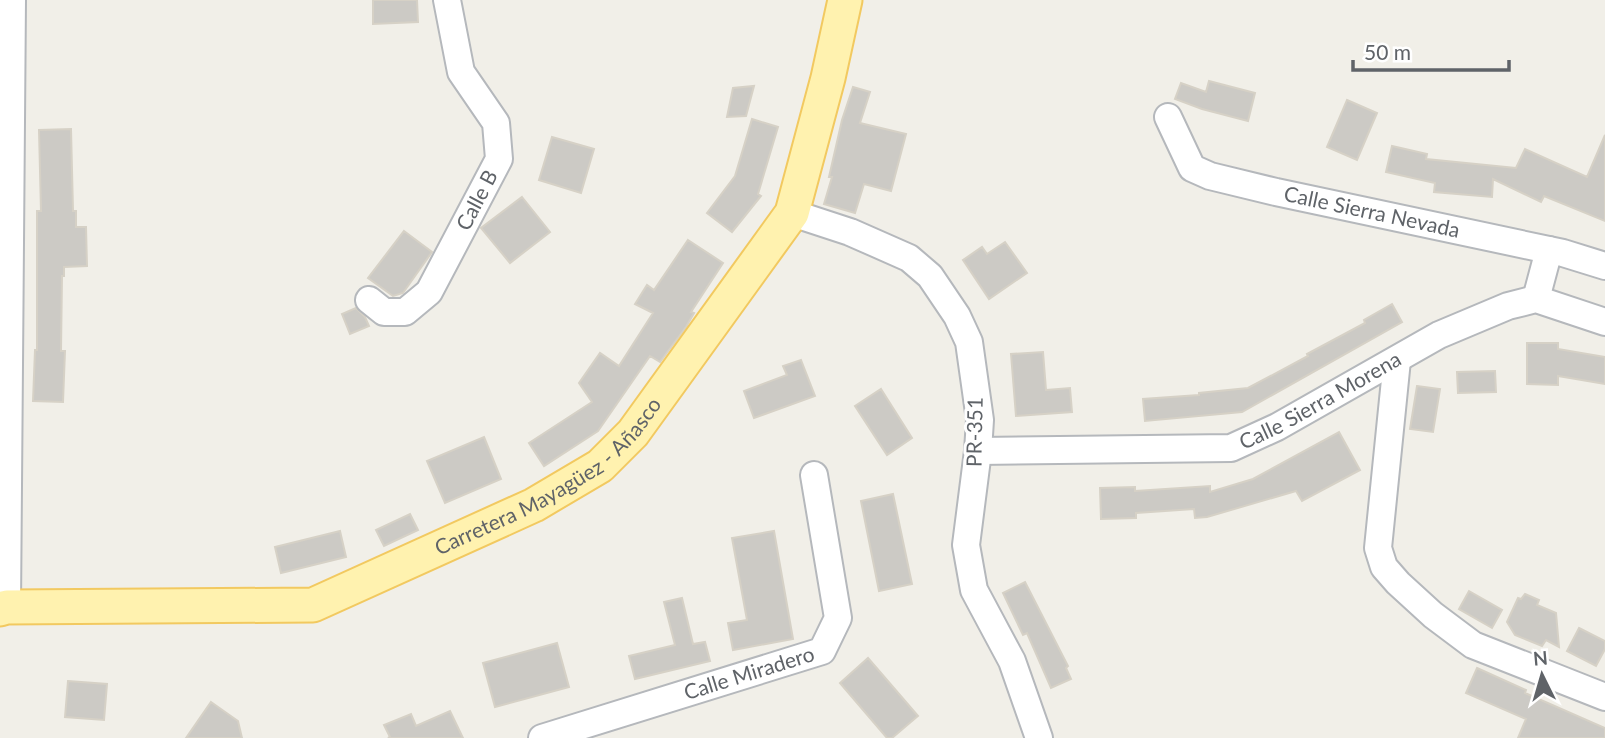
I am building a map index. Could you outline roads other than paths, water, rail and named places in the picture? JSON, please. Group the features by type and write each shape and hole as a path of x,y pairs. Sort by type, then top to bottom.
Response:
{"main road":[{"name":"Carretera Mayagüez - Añasco","path":"3,608 313,605 534,505 600,466 633,433 792,213 828,78 845,0"}],"street":[{"path":"3,608 12,0"},
{"name":"Calle B","path":"369,300 384,312 405,312 429,292 499,159 496,122 461,72 447,0"},
{"name":"Calle Sierra Nevada","path":"1168,117 1192,167 1210,176 1549,250 1605,266"},
{"name":"PR-351","path":"792,213 850,232 909,258 930,275 957,316 969,342 979,420 978,452 966,545 974,590 1012,660 1039,738"},
{"path":"1549,250 1536,299 1605,322"},
{"name":"Calle Sierra Morena","path":"978,452 1231,448 1277,427 1439,335 1508,306 1536,299"},
{"path":"1397,360 1378,548 1384,567 1433,615 1473,645 1605,697"},
{"name":"Calle Miradero","path":"542,738 822,651 838,618 814,475"}]}
